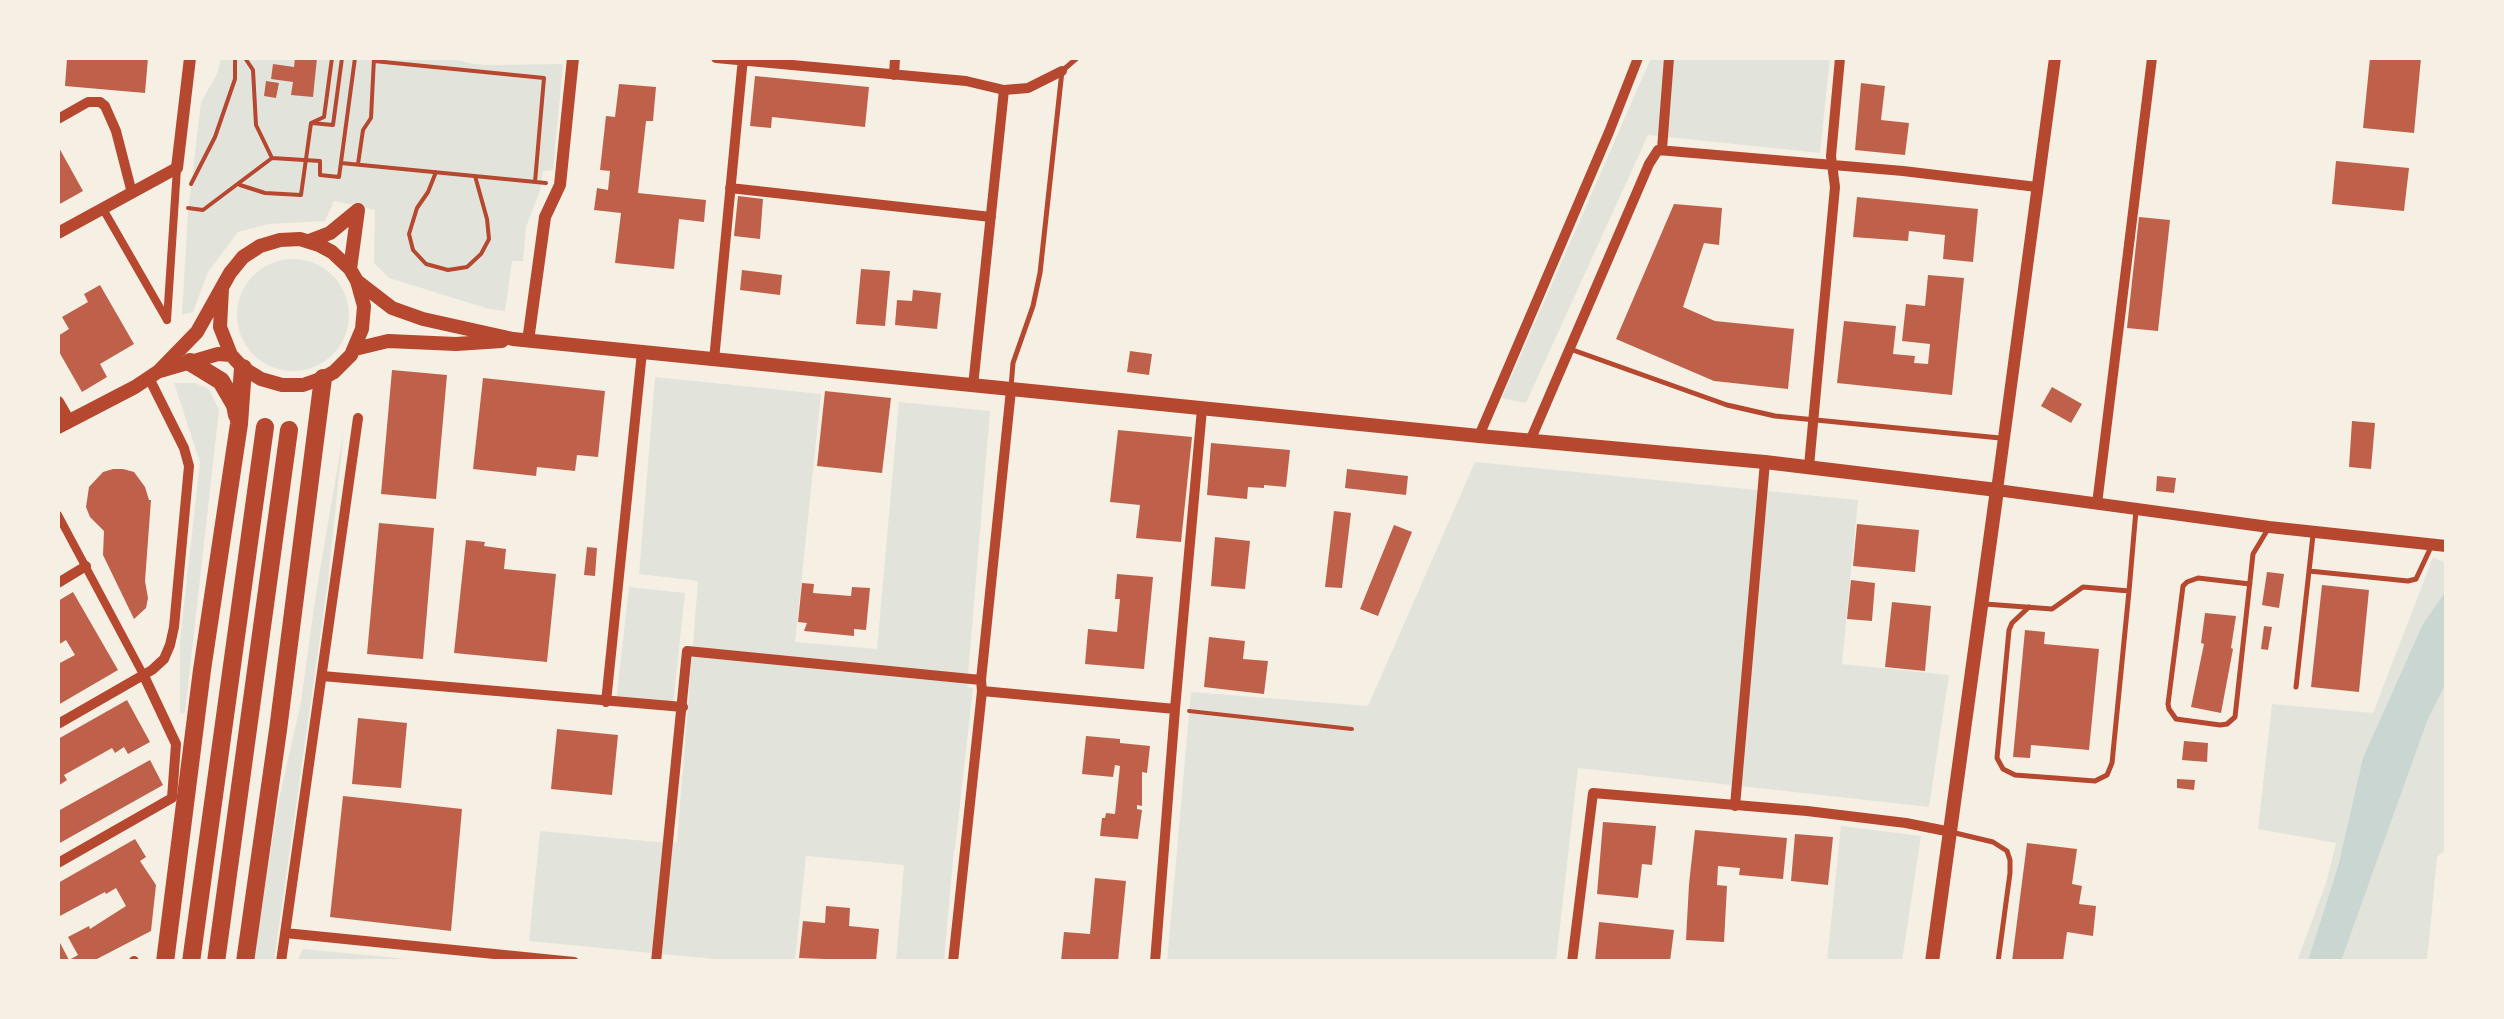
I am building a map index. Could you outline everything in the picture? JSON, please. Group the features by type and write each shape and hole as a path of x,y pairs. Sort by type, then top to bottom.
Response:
{"highway":[{"path":"190,362 221,381 235,405 239,424"},
{"path":"165,962 202,670 239,424 237,362"},
{"path":"245,962 324,378"},
{"path":"190,962 264,427"},
{"path":"216,962 290,430"}],"main road":[{"path":"63,424 154,375 218,354 261,379 282,385 303,385 324,378 355,349 362,329 364,313 354,275 358,210 330,233 309,241 280,240 243,257 230,272 197,332 154,375"},
{"path":"309,241 332,252 392,308 423,319 520,340 1809,466 1997,490 1932,962"},
{"path":"222,289 220,327 237,362"},
{"path":"355,349 388,341 456,344 520,340"}],"street":[{"path":"103,209 167,320 177,168 190,58"},
{"path":"520,340 545,216 560,185 573,58"},
{"path":"716,58 966,81 1004,90 1028,88 1062,71"},
{"path":"894,75 895,58"},
{"path":"1479,436 1638,58"},
{"path":"1662,149 1669,58"},
{"path":"1809,466 1835,187 1832,166 1840,58"},
{"path":"2055,58 1997,490 2440,546"},
{"path":"2097,504 2152,58"},
{"path":"714,360 743,59"},
{"path":"973,386 1004,90"},
{"path":"58,119 82,104 95,101 105,106 132,193"},
{"path":"1530,441 1655,152 1662,149 2038,187"},
{"path":"58,233 177,168"},
{"path":"730,188 990,217"},
{"path":"606,702 642,352"},
{"path":"58,724 144,676 160,663 170,644 189,477 186,455 154,375"},
{"path":"952,962 1010,390"},
{"path":"58,402 63,424"},
{"path":"1155,962 1202,409"},
{"path":"281,962 358,418"},
{"path":"1734,806 1764,462"},
{"path":"58,515 176,744 172,798 58,863"},
{"path":"58,582 86,566"},
{"path":"656,962 687,651 1174,709"},
{"path":"322,676 682,707"},
{"path":"1572,962 1593,793 1866,818 1951,832"},
{"path":"284,934 453,956 574,962"}],"lane":[{"path":"1010,390 1014,357 1040,273 1062,71 1077,58"},
{"path":"1570,350 1727,405 1774,416 2004,438"},
{"path":"2029,608 2008,630 1997,758 2004,769 2016,774 2095,782 2106,775 2112,763 2136,510"},
{"path":"2250,584 2198,578 2183,586 2168,704 2176,719 2220,725 2236,717 2250,584 2253,554 2269,527"},
{"path":"2296,687 2314,532"},
{"path":"2309,571 2416,580 2440,546"},
{"path":"1982,604 2052,608 2083,588 2129,591"},
{"path":"1951,832 2000,844 2009,856 1998,962"}],"path":[{"path":"174,206 189,188 215,137 235,79 235,58"},
{"path":"246,58 253,70 256,124 272,158"},
{"path":"311,122 324,117 332,58"},
{"path":"311,122 333,126 342,58"},
{"path":"174,206 203,210 272,158 320,161 320,175 340,177 355,58"},
{"path":"358,164 364,130 371,118 374,59 544,78 534,182"},
{"path":"238,184 265,193 301,195 311,122"},
{"path":"341,163 560,185"},
{"path":"436,172 417,208 409,234 414,250 426,264 448,270 467,267 489,239 476,176"},
{"path":"1174,709 1352,729"}],"shaded area":[{"path":"221,58 449,58 492,65 563,64 553,170 543,171 526,227 523,261 512,261 505,311 389,278 374,263 375,210 334,201 325,221 269,224 238,232 208,272 193,312 182,315 188,212 201,102"},
{"path":"1651,58 1830,58 1820,153 1648,135 1526,403 1502,398"},
{"path":"293,259 314,263 333,275 345,294 349,315 345,336 333,355 314,367 293,371 272,367 253,355 241,336 237,315 241,294 253,275 272,263"},
{"path":"655,377 821,394 795,642 877,649 899,402 990,411 967,687 973,688 944,961 896,961 904,865 806,856 795,961 734,961 529,941 540,831 677,842 698,581 639,574"},
{"path":"174,383 195,383 209,389 219,410 182,714 180,640 200,462"},
{"path":"344,429 328,581 274,961 253,962 279,799 301,702"},
{"path":"1475,462 1858,500 1842,664 1949,675 1929,807 1578,768 1556,961 1167,962 1191,692 1368,706"},
{"path":"2433,557 2446,563 2446,849 2437,857 2427,961 2297,961 2326,883 2336,843 2258,829 2272,704 2373,713"},
{"path":"629,587 685,593 673,705 616,702"},
{"path":"2446,591 2446,683 2427,721 2341,961 2308,961 2338,867 2363,758 2423,624"},
{"path":"1841,826 1921,836 1902,961 1827,961"},
{"path":"303,949 407,959 433,961 297,961"}],"building":[{"path":"67,58 148,58 145,93 65,86"},
{"path":"295,58 317,58 313,97 291,95 293,82 271,79 273,64 294,67"},
{"path":"2370,58 2421,58 2414,133 2363,128"},
{"path":"755,76 869,87 865,127 772,117 771,128 750,126"},
{"path":"266,81 279,83 276,98 264,96"},
{"path":"1861,83 1885,86 1881,120 1909,123 1905,155 1855,150"},
{"path":"619,84 656,87 653,121 646,121 638,193 706,200 704,222 679,219 674,269 615,263 621,213 594,210 597,188 608,190 610,171 600,170 606,116 615,117"},
{"path":"58,146 83,191 58,205"},
{"path":"2336,161 2409,168 2404,211 2332,204"},
{"path":"738,196 763,199 760,239 734,236"},
{"path":"1857,197 1978,209 1973,262 1943,259 1945,235 1909,231 1908,241 1853,237"},
{"path":"1674,204 1722,208 1719,245 1704,243 1683,307 1715,321 1794,329 1788,389 1714,381 1616,339"},
{"path":"2139,217 2170,220 2158,331 2127,328"},
{"path":"861,269 890,271 885,326 856,324"},
{"path":"742,270 782,275 780,295 740,290"},
{"path":"1928,275 1964,278 1952,395 1837,383 1844,321 1896,326 1893,354 1915,356 1914,363 1928,364 1930,344 1902,341 1906,304 1925,306"},
{"path":"100,285 134,344 100,364 107,377 82,392 58,350 58,336 69,329 62,317 88,302 84,294"},
{"path":"913,290 941,293 937,329 895,325 897,300 912,301"},
{"path":"1130,351 1152,354 1149,375 1127,372"},
{"path":"392,370 447,375 436,499 381,494"},
{"path":"483,378 605,391 598,457 577,455 575,471 537,467 536,476 473,469"},
{"path":"2052,387 2082,404 2071,423 2041,406"},
{"path":"825,391 891,398 882,473 817,466"},
{"path":"2352,421 2375,423 2371,469 2349,467"},
{"path":"1118,430 1192,437 1181,542 1136,538 1140,505 1110,502"},
{"path":"1211,443 1290,450 1286,487 1248,487 1247,499 1207,495"},
{"path":"1347,469 1408,476 1406,495 1345,488"},
{"path":"103,472 134,472 151,500 145,581 148,598 146,608 134,619 103,555 104,531 86,507 89,487"},
{"path":"2157,476 2176,478 2174,493 2156,491"},
{"path":"1334,511 1351,513 1342,588 1325,587"},
{"path":"379,523 434,528 423,659 367,654"},
{"path":"1857,524 1919,530 1915,572 1853,566"},
{"path":"1394,525 1412,532 1378,616 1360,609"},
{"path":"1215,537 1250,541 1245,589 1211,586"},
{"path":"466,540 506,549 504,569 556,574 547,662 454,653"},
{"path":"587,547 597,548 595,576 584,575"},
{"path":"2267,572 2284,574 2279,608 2262,605"},
{"path":"1117,574 1153,577 1144,669 1085,664 1088,629 1117,632"},
{"path":"1851,580 1875,583 1872,621 1847,619"},
{"path":"802,583 814,584 813,593 851,596 852,587 870,588 866,630 854,629 854,636 804,631 807,623 798,622"},
{"path":"2322,585 2369,590 2359,692 2311,687"},
{"path":"73,592 118,670 58,705 58,664 75,655 66,640 58,645 58,601"},
{"path":"1892,602 1931,606 1925,671 1885,667"},
{"path":"2205,613 2236,616 2221,713 2191,707 2204,644 2201,643"},
{"path":"2264,626 2272,627 2268,650 2261,649"},
{"path":"2025,630 2045,632 2044,644 2099,649 2089,750 2031,745 2030,758 2013,757"},
{"path":"1209,637 1245,641 1243,659 1268,661 1264,694 1204,687"},
{"path":"127,700 150,742 128,754 124,747 115,753 112,748 64,775 67,780 58,786 58,739"},
{"path":"358,718 407,723 401,788 352,784"},
{"path":"557,729 618,735 612,795 551,789"},
{"path":"1086,736 1150,746 1147,773 1142,772 1142,806 1137,805 1142,810 1138,839 1100,836 1102,818 1106,813 1115,814 1120,766 1115,765 1113,777 1082,774"},
{"path":"2184,741 2208,743 2207,762 2182,760"},
{"path":"150,760 163,785 58,844 58,811"},
{"path":"2177,779 2195,780 2194,790 2177,788"},
{"path":"343,796 462,809 451,931 330,917"},
{"path":"1603,822 1656,826 1652,865 1642,864 1638,898 1597,894"},
{"path":"1695,830 1787,838 1783,879 1739,875 1740,868 1718,866 1717,885 1727,886 1724,942 1686,940"},
{"path":"1795,834 1833,837 1828,885 1791,881"},
{"path":"135,839 146,857 140,861 156,885 151,931 93,961 58,961 58,939 69,960 78,955 68,937 89,926 90,929 126,906 116,888 58,917 58,883"},
{"path":"2027,843 2077,849 2072,884 2082,886 2079,904 2096,906 2093,936 2067,932 2063,961 2012,961"},
{"path":"1095,878 1126,881 1118,961 1061,961 1064,932 1090,934"},
{"path":"826,906 850,908 849,926 879,929 876,961 799,958 803,921 825,923"},
{"path":"1599,922 1674,930 1670,961 1595,961"}]}
